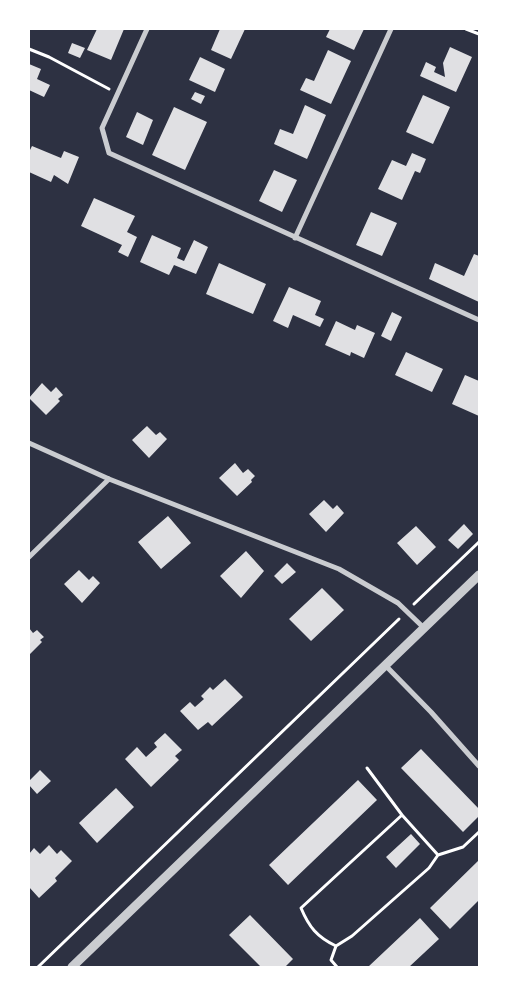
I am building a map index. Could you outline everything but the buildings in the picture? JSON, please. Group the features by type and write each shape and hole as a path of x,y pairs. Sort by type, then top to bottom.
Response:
{"street":[{"path":"147,29 102,128 109,153 479,320"},
{"path":"294,238 391,29"},
{"path":"29,443 109,479 339,569 398,602 424,628"},
{"path":"29,557 109,479"},
{"path":"72,967 385,664 479,576"},
{"path":"385,664 479,766"}],"path":[{"path":"466,29 479,34"},
{"path":"29,50 49,57 117,94"},
{"path":"38,967 479,542"},
{"path":"367,768 402,815 438,855"},
{"path":"336,946 322,940 310,928 301,908 402,815"},
{"path":"337,967 331,960 336,946 352,936 429,868 438,855 463,847 479,832"}]}
